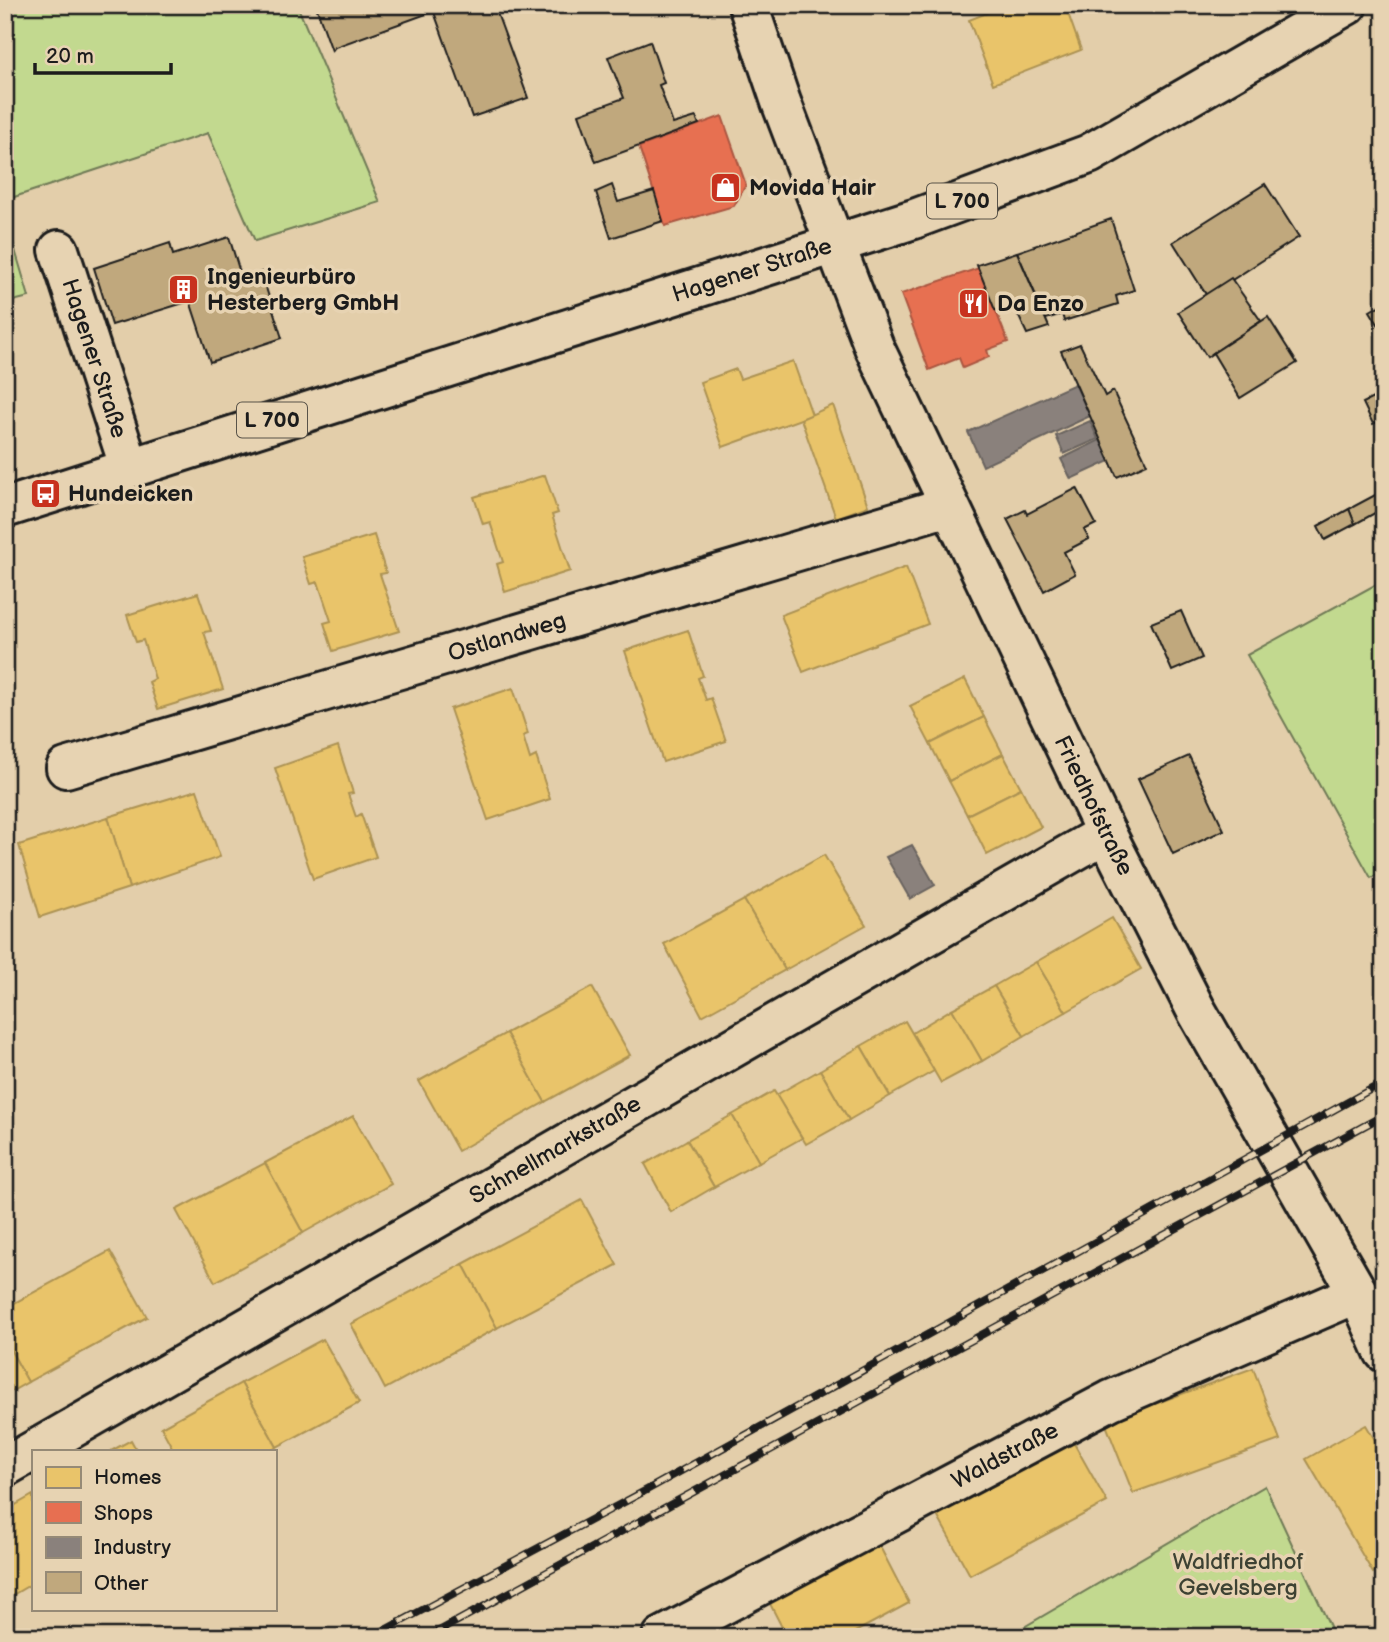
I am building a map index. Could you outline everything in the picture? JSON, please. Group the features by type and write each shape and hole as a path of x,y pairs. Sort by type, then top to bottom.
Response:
{"street":[{"name":"Friedhofstraße","path":"748,5 862,321 949,506 1106,833 1196,1010 1358,1293 1384,1352"},
{"name":"Hagener Straße","path":"5,508 129,466 914,219 1089,154 1347,5"},
{"name":"Hagener Straße","path":"59,250 129,466"},
{"name":"Ostlandweg","path":"66,768 949,506"},
{"name":"Schnellmarkstraße","path":"33,1450 1106,833"},
{"name":"Waldstraße","path":"662,1637 1111,1400 1358,1293"},
{"name":"Schnellmarkstraße","path":"5,1466 32,1450"}],"green space":[{"path":"5,5 297,5 380,202 255,241 208,133 5,200"},
{"path":"5,216 29,297 5,303"},
{"path":"1384,580 1384,871 1371,878 1247,655"},
{"name":"Waldfriedhof Gevelsberg","path":"1265,1486 1335,1637 1007,1637"}],"building: Homes":[{"path":"1007,5 1065,5 1081,50 993,84 969,20"},
{"path":"793,361 812,415 723,447 700,382 736,369 740,379"},
{"path":"833,405 868,506 836,518 801,419"},
{"path":"545,475 558,513 552,515 570,571 505,592 497,564 503,562 490,522 483,524 474,497"},
{"path":"374,535 386,573 380,574 399,631 333,651 324,623 331,621 318,582 311,584 302,557"},
{"path":"906,567 928,624 803,672 781,615"},
{"path":"198,593 211,631 204,632 223,689 158,709 149,682 155,679 143,640 136,642 127,615"},
{"path":"688,630 703,676 698,678 706,700 711,698 726,741 663,762 625,651"},
{"path":"965,679 984,717 930,744 910,706"},
{"path":"513,688 528,734 523,736 530,759 536,756 550,799 488,820 450,709"},
{"path":"984,717 1003,754 949,781 930,744"},
{"path":"338,746 353,793 348,794 356,817 361,814 376,857 313,879 275,768"},
{"path":"1003,754 1021,788 967,815 949,781"},
{"path":"1021,788 1041,827 987,855 967,815"},
{"path":"197,790 220,857 129,888 108,817"},
{"path":"108,817 129,888 40,917 19,845"},
{"path":"824,855 866,925 785,970 744,900"},
{"path":"744,900 785,970 702,1016 664,944"},
{"path":"1112,918 1141,969 1066,1012 1036,962"},
{"path":"1036,962 1066,1012 1024,1036 994,986"},
{"path":"994,986 1024,1036 982,1061 952,1009"},
{"path":"592,987 630,1055 545,1102 506,1033"},
{"path":"952,1009 982,1061 941,1083 912,1033"},
{"path":"905,1021 934,1071 890,1096 861,1046"},
{"path":"506,1033 545,1102 458,1151 419,1081"},
{"path":"861,1046 890,1096 849,1120 820,1070"},
{"path":"820,1070 849,1120 806,1144 776,1095"},
{"path":"774,1091 802,1138 759,1162 732,1115"},
{"path":"732,1115 759,1162 714,1187 687,1140"},
{"path":"353,1116 391,1184 303,1233 265,1163"},
{"path":"687,1140 714,1187 671,1212 645,1164"},
{"path":"265,1163 303,1233 215,1282 176,1210"},
{"path":"582,1200 617,1265 497,1328 463,1264"},
{"path":"110,1251 147,1317 28,1382 5,1340 5,1308"},
{"path":"463,1264 497,1328 385,1389 351,1324"},
{"path":"323,1339 359,1403 277,1447 241,1383"},
{"path":"5,1340 28,1382 5,1395"},
{"path":"1253,1368 1280,1440 1133,1493 1105,1422"},
{"path":"241,1383 277,1447 272,1450 173,1450 161,1427"},
{"path":"1366,1425 1384,1455 1384,1568 1373,1573 1306,1459"},
{"path":"1071,1438 1107,1502 970,1575 934,1510"},
{"path":"131,1440 136,1450 113,1450"},
{"path":"32,1496 32,1584 9,1597 5,1589 5,1511"},
{"path":"877,1541 909,1603 846,1637 787,1637 767,1598"}],"building: Shops":[{"path":"722,116 746,185 734,206 665,226 639,147"},
{"path":"979,268 1008,342 987,350 989,357 963,368 959,358 929,370 901,294"}],"building: Industry":[{"path":"1075,384 1090,416 983,466 968,432"},
{"path":"1090,421 1098,439 1064,454 1056,436"},
{"path":"1100,440 1110,461 1071,479 1061,459"},
{"path":"912,845 935,885 910,899 886,857"}],"building: Other":[{"path":"322,5 451,5 335,47 332,51 317,9"},
{"path":"451,5 494,5 528,98 472,117 434,12"},
{"path":"650,41 664,83 659,85 673,124 696,117 699,124 596,162 579,114 624,98 608,57"},
{"path":"1265,184 1299,237 1207,296 1173,242"},
{"path":"612,185 618,202 654,191 663,221 611,238 596,192"},
{"path":"1111,219 1134,290 1116,296 1118,304 1064,321 1062,314 1046,319 1017,252"},
{"name":"Ingenieurbüro Hesterberg GmbH","path":"229,237 242,279 261,272 282,338 210,362 190,301 112,325 94,268 170,243 173,255"},
{"path":"1017,252 1049,327 1027,334 1015,308 1006,312 995,310 977,265"},
{"path":"1231,278 1261,321 1207,357 1178,312"},
{"path":"1384,303 1384,334 1370,311"},
{"path":"1268,317 1297,363 1240,398 1213,353"},
{"path":"1080,344 1105,396 1113,391 1147,464 1117,477 1061,351"},
{"path":"1379,395 1384,404 1384,419 1373,424 1363,403"},
{"path":"1077,488 1096,524 1084,530 1089,539 1064,552 1075,574 1044,591 1007,519 1025,510 1027,514"},
{"path":"1379,493 1384,508 1355,524 1349,509"},
{"path":"1349,509 1355,524 1325,540 1318,526"},
{"path":"1181,611 1202,658 1172,671 1151,623"},
{"path":"1189,756 1224,830 1173,854 1138,779"}],"railway":[{"path":"372,1637 643,1492 1384,1082"},
{"path":"428,1637 1384,1115"}],"place":[{"name":"Movida Hair","path":"726,188"},
{"name":"Ingenieurbüro Hesterberg GmbH","path":"184,290"},
{"name":"Da Enzo","path":"974,304"},
{"name":"Hundeicken","path":"45,494"}]}
